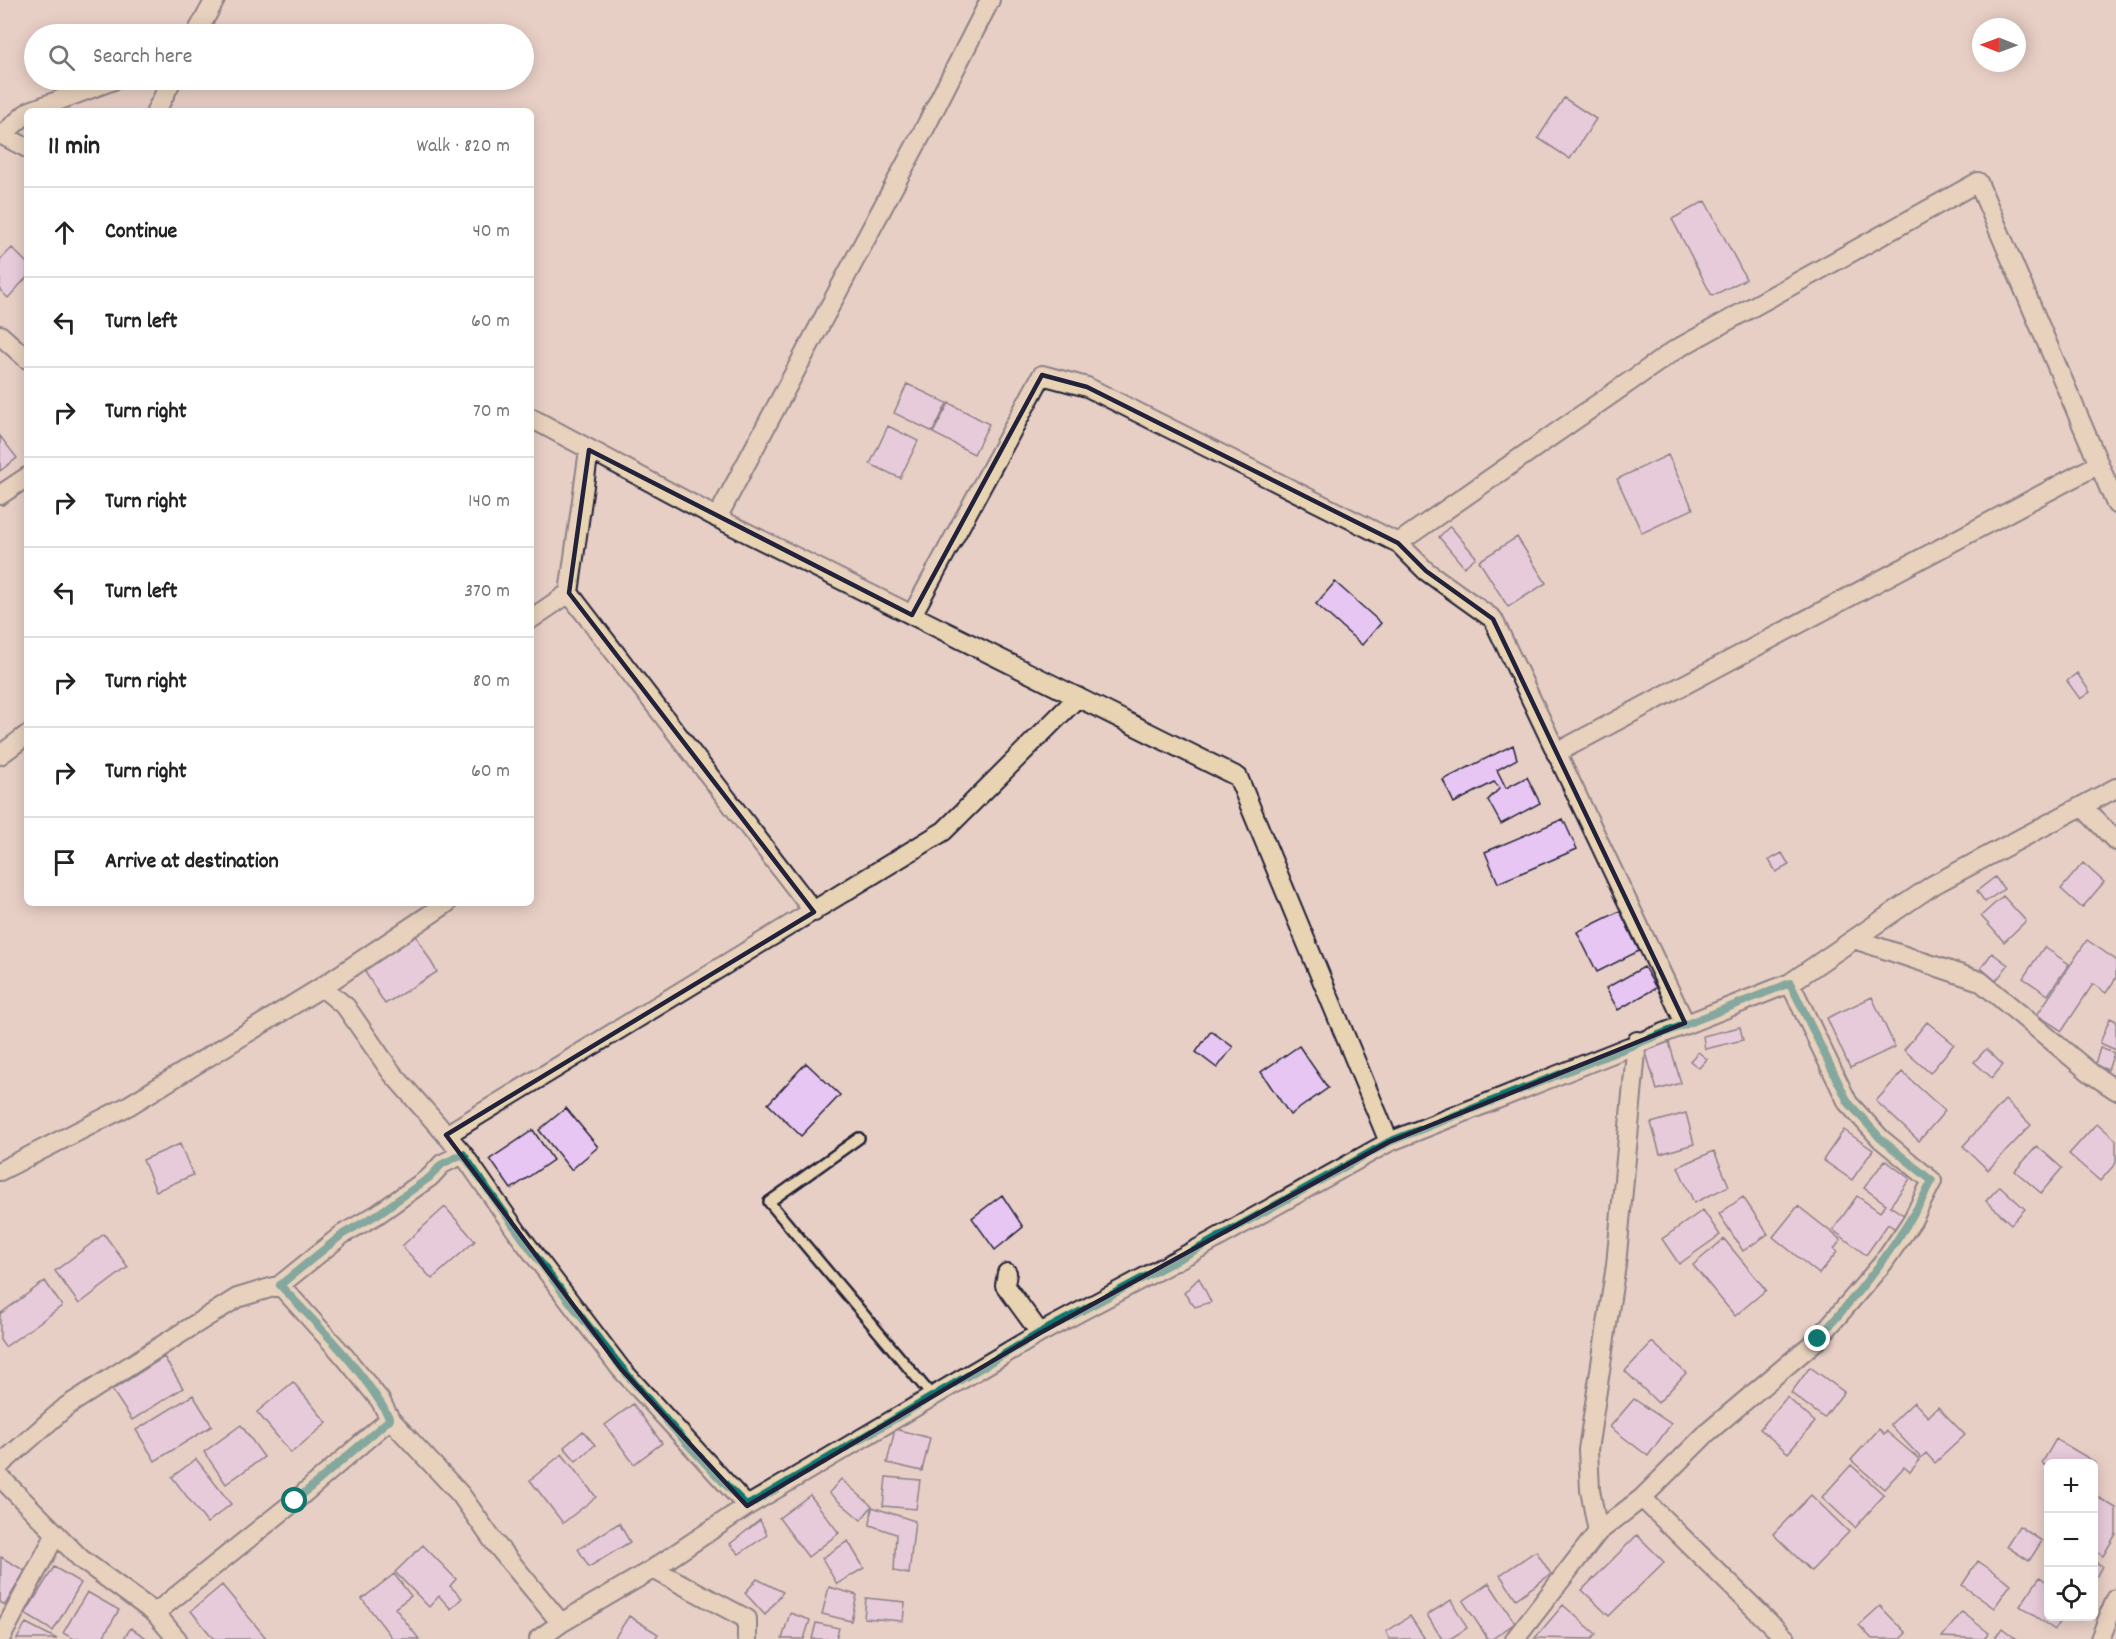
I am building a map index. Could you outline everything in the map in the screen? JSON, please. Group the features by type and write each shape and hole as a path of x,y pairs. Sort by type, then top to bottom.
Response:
{"street":[{"path":"202,24 215,0"},
{"path":"717,518 926,126 990,0"},
{"path":"39,108 87,90"},
{"path":"158,108 167,90"},
{"path":"24,115 1,134 24,146"},
{"path":"1398,543 1675,350 1978,182 2116,504"},
{"path":"0,335 24,356"},
{"path":"912,615 1042,375 1087,387 1398,543 1426,571 1493,619 1686,1023"},
{"path":"534,420 717,518 1238,777 1389,1142"},
{"path":"590,450 569,593 814,912"},
{"path":"1557,753 2099,464"},
{"path":"0,495 24,479"},
{"path":"534,617 569,593"},
{"path":"446,1135 944,831 1078,697"},
{"path":"0,755 24,737"},
{"path":"539,1639 561,1623 653,1569 747,1506 1040,1333 1203,1246 1389,1142 1637,1041 1790,983 1933,885 2116,788"},
{"path":"2082,806 2116,841"},
{"path":"0,1171 128,1106 322,987 443,906"},
{"path":"1854,939 1980,981 2092,1074 2116,1090"},
{"path":"1515,1639 1598,1532 1641,1498 1708,1432 1818,1339 1883,1263 1912,1221 1932,1181 1881,1139 1848,1102 1790,983"},
{"path":"322,987 346,1007 392,1073 463,1154 520,1236 621,1370 747,1506"},
{"path":"1598,1532 1590,1490 1588,1450 1616,1265 1637,1041"},
{"path":"0,1465 67,1406 237,1298 280,1285 343,1234 378,1214 430,1177 442,1164 463,1154"},
{"path":"1007,1273 1005,1285 1040,1333"},
{"path":"280,1285 344,1356 380,1400 390,1419 461,1495 494,1542 561,1623"},
{"path":"155,1614 295,1501 390,1419"},
{"path":"0,1477 81,1559 155,1614 177,1639"},
{"path":"1641,1498 1786,1639"},
{"path":"0,1639 56,1534"},
{"path":"653,1569 747,1619 747,1639"},
{"path":"2100,1639 2111,1620 2116,1599"}],"lane":[{"path":"859,1138 769,1202 933,1397"}],"highlighted area":[{"path":"1042,375 1087,387 1398,543 1426,571 1493,619 1685,1023 1389,1142 1040,1333 747,1506 621,1369 446,1135 814,912 569,593 589,450 912,615"}],"building":[{"path":"1564,98 1596,119 1570,159 1538,138"},
{"path":"1705,201 1746,279 1712,296 1672,219"},
{"path":"12,248 24,260 24,280 8,298 0,290 0,260"},
{"path":"907,384 947,403 933,432 894,413"},
{"path":"949,403 989,424 974,454 933,433"},
{"path":"888,426 918,441 900,478 870,464"},
{"path":"0,436 17,458 0,471"},
{"path":"1668,455 1693,509 1642,533 1617,479"},
{"path":"1450,526 1476,557 1464,567 1439,537"},
{"path":"1517,537 1546,583 1508,607 1479,561"},
{"path":"1335,582 1381,623 1362,645 1316,604"},
{"path":"2077,673 2090,692 2080,699 2067,681"},
{"path":"1513,745 1517,759 1497,770 1506,788 1527,777 1540,803 1501,824 1488,800 1500,788 1494,782 1454,803 1443,780"},
{"path":"1563,819 1577,849 1498,883 1485,852"},
{"path":"1782,853 1789,865 1776,872 1769,860"},
{"path":"2083,863 2104,882 2082,908 2061,889"},
{"path":"1995,877 2004,889 1985,902 1977,891"},
{"path":"2003,896 2026,921 2004,942 1981,916"},
{"path":"1620,911 1639,951 1597,972 1577,932"},
{"path":"415,934 437,972 385,1004 362,967"},
{"path":"2087,940 2116,960 2116,978 2106,993 2093,984 2062,1031 2037,1015"},
{"path":"2044,947 2069,964 2048,995 2023,978"},
{"path":"1992,953 2008,965 1996,981 1981,968"},
{"path":"1644,967 1656,988 1618,1010 1606,988"},
{"path":"1872,997 1895,1047 1850,1068 1827,1018"},
{"path":"2110,1018 2116,1021 2116,1050 2100,1043"},
{"path":"1927,1022 1954,1044 1930,1073 1904,1050"},
{"path":"1740,1027 1743,1040 1705,1049 1703,1036"},
{"path":"1211,1031 1233,1047 1217,1068 1196,1052"},
{"path":"1669,1042 1681,1083 1657,1090 1645,1049"},
{"path":"1299,1046 1328,1088 1290,1115 1261,1072"},
{"path":"2100,1048 2114,1053 2108,1070 2095,1065"},
{"path":"1986,1049 2003,1065 1992,1078 1974,1062"},
{"path":"1698,1052 1707,1059 1699,1068 1690,1061"},
{"path":"806,1063 840,1095 801,1136 768,1104"},
{"path":"1902,1072 1945,1111 1919,1141 1876,1101"},
{"path":"2005,1100 2031,1125 1988,1170 1963,1146"},
{"path":"566,1108 598,1147 571,1170 539,1130"},
{"path":"1686,1113 1694,1144 1660,1154 1651,1123"},
{"path":"2097,1123 2116,1140 2116,1163 2100,1181 2069,1154"},
{"path":"533,1130 553,1160 511,1189 490,1159"},
{"path":"1844,1130 1873,1150 1852,1180 1823,1160"},
{"path":"180,1144 193,1175 156,1191 143,1160"},
{"path":"2037,1146 2062,1168 2041,1193 2015,1171"},
{"path":"1714,1151 1729,1186 1694,1203 1678,1167"},
{"path":"1885,1160 1910,1179 1890,1206 1908,1218 1898,1231 1888,1224 1866,1255 1833,1230 1857,1196 1880,1212 1886,1204 1864,1188"},
{"path":"2000,1186 2025,1209 2011,1224 1986,1201"},
{"path":"1002,1195 1023,1227 995,1250 972,1218"},
{"path":"1743,1197 1768,1234 1743,1251 1719,1214"},
{"path":"1798,1206 1841,1240 1834,1249 1837,1252 1819,1274 1773,1237"},
{"path":"445,1207 475,1241 432,1279 402,1246"},
{"path":"1703,1210 1720,1235 1679,1264 1662,1239"},
{"path":"104,1234 128,1267 79,1304 55,1271"},
{"path":"1724,1239 1766,1290 1735,1316 1693,1265"},
{"path":"1199,1278 1211,1302 1195,1307 1184,1293"},
{"path":"45,1281 62,1306 5,1347 0,1340 0,1314"},
{"path":"1652,1342 1686,1373 1658,1403 1625,1371"},
{"path":"164,1357 183,1388 132,1420 112,1390"},
{"path":"1810,1367 1844,1392 1824,1418 1791,1393"},
{"path":"293,1382 327,1423 291,1453 257,1412"},
{"path":"193,1395 212,1426 155,1461 136,1430"},
{"path":"1787,1397 1815,1422 1788,1453 1760,1429"},
{"path":"1634,1399 1671,1424 1648,1456 1610,1427"},
{"path":"1914,1402 1928,1417 1938,1407 1965,1435 1935,1463 1926,1453 1921,1458 1890,1425"},
{"path":"633,1404 662,1443 634,1464 605,1425"},
{"path":"241,1425 264,1457 226,1484 204,1452"},
{"path":"895,1429 930,1438 922,1471 887,1463"},
{"path":"1879,1429 1884,1434 1886,1431 1920,1460 1910,1472 1904,1467 1884,1489 1851,1460"},
{"path":"583,1431 595,1445 576,1461 564,1447"},
{"path":"2056,1439 2090,1459 2044,1459"},
{"path":"562,1454 596,1497 563,1523 530,1480"},
{"path":"196,1459 231,1504 207,1523 172,1477"},
{"path":"1851,1465 1884,1495 1855,1528 1822,1497"},
{"path":"886,1477 920,1480 916,1509 883,1506"},
{"path":"841,1479 872,1506 861,1520 829,1493"},
{"path":"810,1495 839,1533 808,1557 779,1518"},
{"path":"1811,1495 1849,1532 1811,1571 1773,1534"},
{"path":"2098,1497 2116,1508 2116,1534 2103,1556 2098,1553"},
{"path":"872,1507 915,1521 909,1574 894,1571 896,1534 870,1525"},
{"path":"760,1520 767,1535 739,1554 730,1544"},
{"path":"619,1523 630,1542 589,1567 578,1549"},
{"path":"2019,1526 2042,1541 2029,1561 2006,1546"},
{"path":"1637,1535 1664,1562 1609,1616 1582,1590"},
{"path":"848,1541 864,1568 837,1584 822,1558"},
{"path":"423,1545 456,1579 450,1586 462,1598 451,1609 439,1596 429,1607 395,1572"},
{"path":"1536,1551 1551,1574 1516,1599 1500,1575"},
{"path":"1,1557 25,1571 5,1605 0,1602"},
{"path":"1978,1561 2011,1584 1994,1608 1962,1585"},
{"path":"54,1567 81,1583 53,1631 25,1614"},
{"path":"394,1574 411,1596 395,1608 419,1639 393,1639 362,1599"},
{"path":"2040,1577 2044,1580 2044,1621 2061,1621 2055,1630 2020,1606"},
{"path":"757,1579 783,1592 765,1615 745,1593"},
{"path":"1489,1583 1515,1623 1492,1639 1488,1639 1463,1601"},
{"path":"222,1585 267,1639 214,1639 191,1611"},
{"path":"829,1587 857,1595 851,1621 822,1614"},
{"path":"87,1592 119,1610 102,1639 74,1639 63,1633"},
{"path":"866,1598 905,1602 903,1621 864,1618"},
{"path":"1451,1600 1467,1628 1450,1639 1442,1639 1427,1615"},
{"path":"1563,1605 1596,1634 1592,1639 1535,1638"},
{"path":"1880,1606 1906,1633 1900,1639 1872,1639 1859,1625"},
{"path":"1962,1612 1989,1633 1984,1639 1942,1637"},
{"path":"790,1613 810,1620 804,1639 782,1639"},
{"path":"629,1616 658,1634 655,1639 614,1639"},
{"path":"1410,1616 1425,1639 1390,1639 1386,1632"},
{"path":"26,1623 57,1639 17,1639"},
{"path":"816,1623 839,1628 836,1639 812,1639"},
{"path":"131,1628 148,1639 123,1639"},
{"path":"2002,1628 2016,1639 1994,1639"}],"route":[{"path":"295,1501 390,1419 380,1400 344,1356 280,1285 343,1234 406,1195 430,1177 442,1164 463,1154 520,1236 621,1370 723,1483 747,1506 1040,1333 1203,1246 1389,1142 1637,1041 1790,983 1822,1054 1848,1102 1881,1139 1932,1181 1912,1221 1883,1263 1818,1339"}]}
